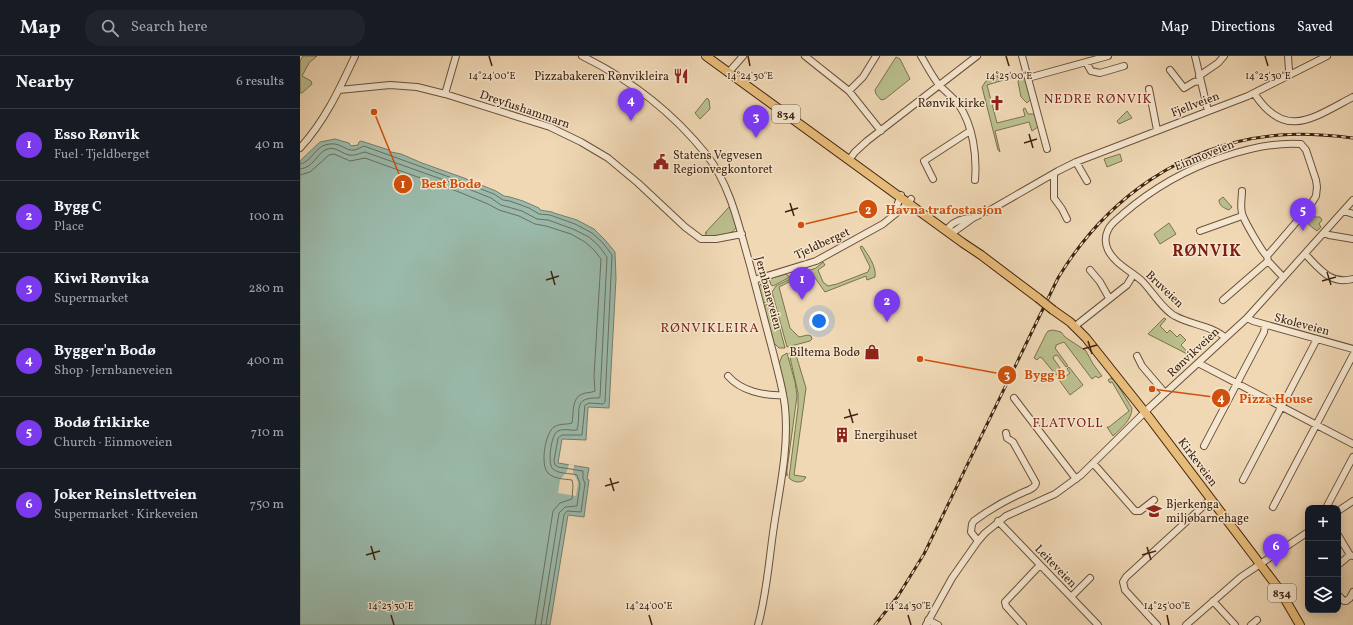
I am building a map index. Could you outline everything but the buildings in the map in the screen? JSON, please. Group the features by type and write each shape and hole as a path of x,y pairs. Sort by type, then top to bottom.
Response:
{"main road":[{"name":"834","path":"706,56 865,172 951,230 1074,327 1100,355 1145,412"},
{"name":"Kirkeveien","path":"1145,412 1285,598 1300,625"}],"street":[{"path":"300,148 319,125 339,90 355,56"},
{"path":"445,94 456,56"},
{"name":"Jernbaneveien","path":"582,56 616,74 639,90 672,119 706,154 732,200 783,395 786,432 763,602 758,625"},
{"path":"729,72 743,56"},
{"path":"805,56 849,91 881,131"},
{"path":"849,91 863,77 876,56"},
{"path":"921,56 940,85 958,104 965,116 970,131 975,157 976,180"},
{"path":"849,160 855,152 977,56"},
{"path":"1022,56 1047,149"},
{"path":"1028,78 1108,56"},
{"path":"1195,56 1208,111"},
{"path":"1170,70 1184,88 1218,63 1224,56"},
{"path":"1288,56 1289,70 1291,74"},
{"name":"Fjellveien","path":"951,230 1076,162 1254,93 1327,56"},
{"path":"1086,62 1091,71 1096,73 1124,66"},
{"name":"Dreyfushammarn","path":"339,90 397,86 417,88 445,94 550,127 581,142 608,158 685,227 701,239 716,239 742,234"},
{"name":"Fjellveien","path":"1149,90 1157,130"},
{"path":"1254,93 1266,109 1279,119 1300,122 1311,119 1353,97"},
{"path":"933,179 924,161 970,131"},
{"name":"Einmoveien","path":"1133,275 1110,254 1106,245 1106,238 1108,230 1112,224 1136,204 1154,190 1219,158 1244,150 1270,145 1300,144 1306,150 1316,180 1316,196 1310,206 1268,258 1223,300"},
{"path":"1076,162 1087,182"},
{"path":"1054,174 1054,198 1062,208 1067,219"},
{"path":"1242,191 1242,216 1263,252 1283,277"},
{"path":"894,214 901,196"},
{"name":"Rønvikveien","path":"927,623 952,578 978,541 998,521 1012,512 1055,494 1076,479 1165,393 1247,318 1353,200"},
{"name":"Tjeldberget","path":"754,280 816,261 876,228 909,201"},
{"path":"1344,211 1353,214"},
{"path":"1200,231 1242,216"},
{"path":"1324,233 1330,236 1353,239"},
{"path":"1305,254 1330,278 1340,281 1353,279"},
{"path":"1090,270 1100,282 1109,298"},
{"path":"1074,327 1127,285 1133,275"},
{"name":"Bruveien","path":"1133,275 1140,280 1165,309 1174,316 1211,328 1225,337"},
{"name":"Skoleveien","path":"1247,318 1265,325 1353,349"},
{"path":"1204,446 1264,332 1265,325"},
{"path":"1243,480 1317,340"},
{"path":"1273,507 1353,355"},
{"path":"1137,356 1142,366 1165,393"},
{"path":"1198,363 1353,444"},
{"path":"728,376 732,381 765,395 783,395"},
{"path":"1014,398 1076,479"},
{"path":"978,541 971,532 974,521 999,504 1029,490 1035,486 1036,483 1013,442 1007,438 1006,433"},
{"path":"1328,505 1353,457"},
{"path":"1093,463 1135,511 1140,511 1154,500"},
{"path":"1157,625 1125,590 1123,584 1124,579 1211,499"},
{"path":"1341,509 1353,501"},
{"name":"Leiteveien","path":"998,521 1098,625"},
{"path":"1186,625 1232,584 1305,534"},
{"path":"1341,539 1352,555 1341,562"},
{"path":"1023,625 1006,606 1005,602 1040,565"},
{"path":"1071,597 1090,578"},
{"path":"1341,598 1346,602 1353,592"},
{"path":"1213,602 1235,625"},
{"path":"1252,625 1257,620"},
{"path":"927,623 938,625"}],"green space":[{"path":"303,56 317,56 309,63 302,76 311,81 312,84 300,93 300,61"},
{"path":"896,57 900,59 910,79 885,99 881,100 876,94 875,90"},
{"path":"997,72 998,78 1013,75 1014,77 987,85 997,123 1025,116 1023,109 1025,108 1028,114 1035,114 1038,127 1032,131 1029,122 995,131 1000,152 998,150 982,87 986,81"},
{"path":"1025,78 1032,98 1027,103 1021,97 1018,82 1019,79"},
{"path":"707,98 709,100 710,109 700,119 695,113"},
{"path":"1127,111 1132,118 1119,124 1117,121"},
{"path":"1120,154 1122,161 1107,167 1104,159"},
{"path":"1223,197 1232,207 1229,210 1220,204 1219,200"},
{"path":"731,205 736,222 736,227 734,230 722,235 704,236 707,233 705,233"},
{"path":"1311,215 1320,217 1322,220 1319,224 1321,227 1317,231 1308,224 1309,223 1307,221"},
{"path":"1169,223 1176,234 1160,244 1154,234"},
{"path":"862,246 875,269 875,277 867,280 866,276 825,292 813,275 799,277 797,275 816,268 823,262 825,265 818,270 823,282 828,286 868,272 870,267 860,247"},
{"path":"786,274 790,277 773,286 771,285 769,279"},
{"path":"767,279 772,300 763,303 759,287 762,282"},
{"path":"790,279 789,282 779,287 790,328 799,337 808,335 811,336 812,339 810,341 787,347 772,292 776,286"},
{"path":"772,302 785,348 779,348 774,343 764,306"},
{"path":"1164,318 1166,319 1160,326 1167,333 1170,330 1177,337 1180,334 1186,340 1181,345 1190,355 1192,354 1195,358 1148,334"},
{"path":"1053,330 1061,332 1065,337 1086,351 1102,376 1098,378 1096,376 1092,379 1064,342 1056,345 1055,348 1068,366 1066,367 1057,355 1054,356 1053,358 1060,368 1058,370 1060,372 1056,375 1042,358 1040,357 1037,360 1034,358 1048,331"},
{"path":"787,353 795,382 797,396 787,476 786,470 789,442 789,418 786,392 779,364 782,356"},
{"path":"789,353 796,355 806,388 794,475 806,477 801,482 793,481 789,478 798,407 798,393"},
{"path":"1069,367 1083,385 1070,395 1057,377 1059,375 1062,379 1070,373 1067,369"},
{"path":"1111,378 1115,381 1132,408 1132,412 1128,420 1113,436 1107,427 1129,411 1112,382 1110,383 1108,380"}],"water":[{"path":"335,139 349,143 351,146 358,145 361,141 401,154 496,191 504,196 523,201 539,208 540,210 552,212 577,220 594,229 615,252 616,278 609,408 588,407 586,440 562,439 558,463 589,468 587,479 589,480 584,517 568,515 550,625 300,625 300,161 320,142"}],"pier":[{"path":"569,464 574,465 573,472 578,482 576,496 558,493 560,480 567,471"}],"railway":[{"path":"875,625 898,596 924,554 1058,278 1078,249 1100,223 1124,199 1151,179 1180,162 1212,149 1245,140 1280,135 1298,134 1353,138"}],"place":[{"name":"Pizzabakeren Rønvikleira","path":"681,76"},
{"name":"Rønvik kirke","path":"997,103"},
{"name":"Best Bodø","path":"374,112"},
{"name":"Bygger'n Bodø","path":"631,121"},
{"name":"Kiwi Rønvika","path":"756,138"},
{"name":"Statens Vegvesen Regionvegkontoret","path":"661,162"},
{"name":"Havna trafostasjon","path":"801,225"},
{"name":"Bodø frikirke","path":"1303,231"},
{"name":"Esso Rønvik","path":"802,300"},
{"name":"Bygg C","path":"887,322"},
{"name":"Biltema Bodø","path":"872,352"},
{"name":"Bygg B","path":"920,359"},
{"name":"Pizza House","path":"1152,389"},
{"name":"Energihuset","path":"842,435"},
{"name":"Bjerkenga miljøbarnehage","path":"1154,511"},
{"name":"Joker Reinslettveien","path":"1276,567"}],"district":[{"name":"NEDRE RØNVIK","path":"1098,98"},
{"name":"RØNVIK","path":"1207,250"},
{"name":"RØNVIKLEIRA","path":"710,327"},
{"name":"FLATVOLL","path":"1068,422"}]}
